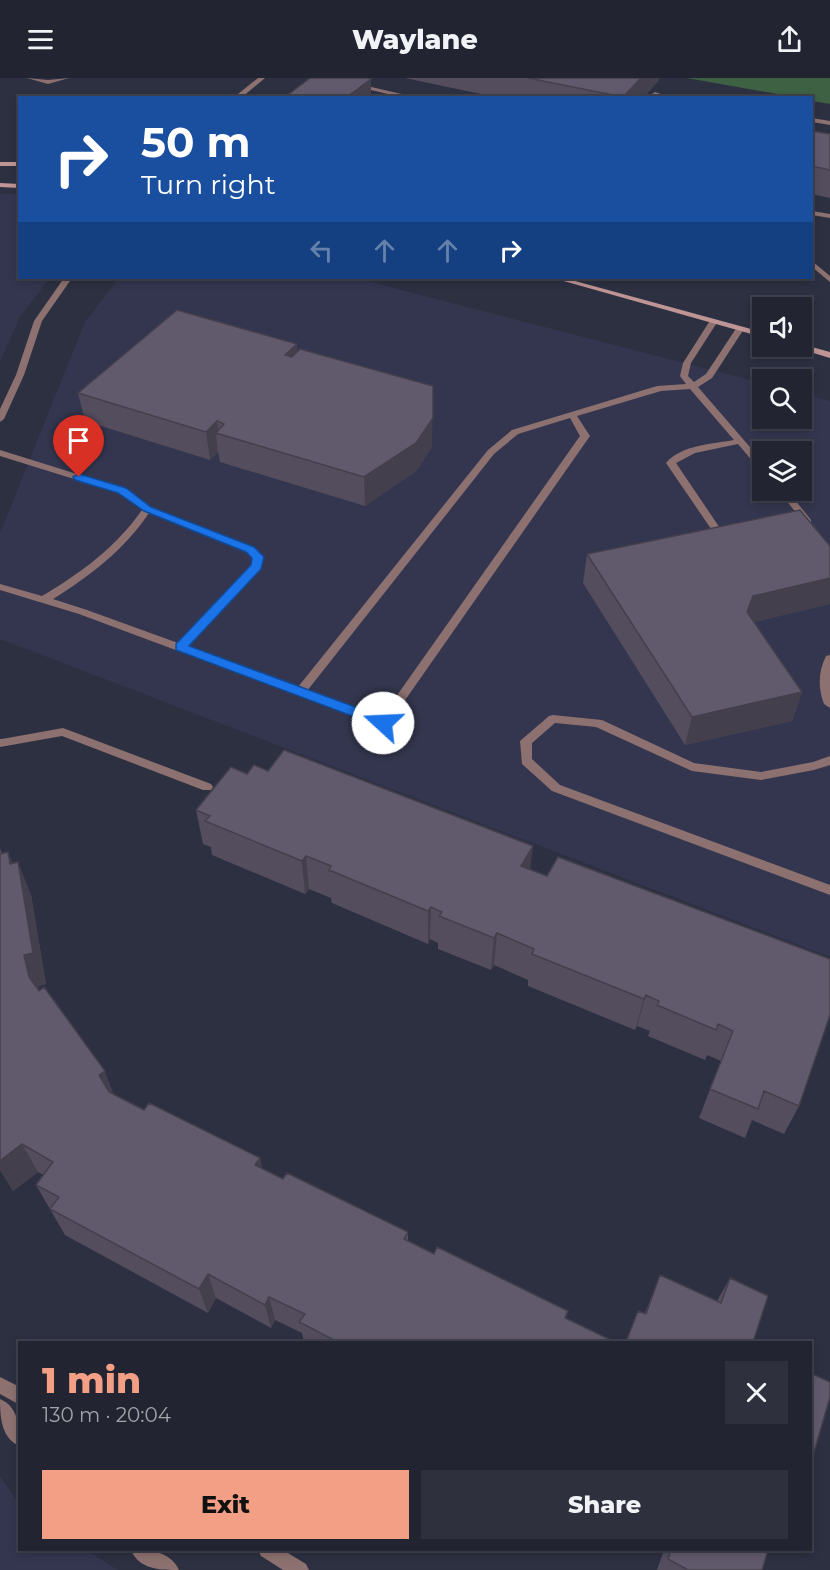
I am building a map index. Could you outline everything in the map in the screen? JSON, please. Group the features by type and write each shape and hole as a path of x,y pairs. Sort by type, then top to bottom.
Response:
{"main road":[{"path":"0,164 18,165"},
{"path":"0,185 18,186"},
{"path":"561,279 752,332"},
{"path":"812,350 830,355"}],"street":[{"path":"30,78 48,82 66,78"},
{"path":"239,96 262,78"},
{"path":"324,78 407,96"},
{"path":"655,94 661,96"},
{"path":"813,120 830,123"},
{"path":"813,213 830,216"},
{"path":"813,264 830,280"},
{"path":"0,419 20,375 38,321 67,279"},
{"path":"714,321 687,363 684,376 752,455"},
{"path":"300,692 491,452 515,432 660,388 692,386 708,376 740,329"},
{"path":"0,587 180,647 383,723 585,436 573,415"},
{"path":"723,540 671,463 674,458 687,453 741,441"},
{"path":"0,453 122,491 147,509 250,550 258,557 256,566 180,647"},
{"path":"791,501 816,531"},
{"path":"44,600 89,573 134,531 147,509"},
{"path":"830,659 826,668 826,694 830,704"},
{"path":"830,760 814,766 761,776 692,767 598,723 553,719 526,741 526,761 556,788 830,890"},
{"path":"2,743 63,732 207,787"},
{"path":"0,1385 18,1396"},
{"path":"0,1407 18,1435"},
{"path":"142,1551 170,1570"},
{"path":"269,1551 300,1570"}],"shaded area":[{"path":"0,194 18,194 18,279 49,279 20,317 0,362"},
{"path":"118,279 359,279 752,380 752,429 812,429 812,396 830,401 830,957 0,639 0,533 85,322"},
{"path":"0,1476 18,1503 18,1551 88,1551 118,1570 0,1570"}],"green space":[{"path":"687,78 830,78 830,104 813,101 813,96 788,96"}],"building":[{"path":"310,78 371,79 351,94 359,96 287,96"},
{"path":"528,78 641,78 624,96"},
{"path":"813,131 830,134 830,170 813,166"},
{"path":"177,310 297,344 285,355 292,357 300,349 433,386 433,418 416,443 364,477 216,433 224,424 217,421 206,432 78,393"},
{"path":"800,510 830,546 830,578 753,596 747,612 802,692 692,717 587,554"},
{"path":"284,750 533,846 521,866 547,876 558,857 830,959 830,1015 799,1106 764,1091 758,1109 710,1089 733,1031 718,1024 716,1030 657,1005 659,1001 646,995 644,999 532,954 534,949 497,933 494,938 439,916 442,912 431,907 428,911 329,870 331,866 306,856 302,861 205,821 210,816 196,810 231,767 247,774 254,765 268,771"},
{"path":"8,852 10,864 18,862 33,953 24,955 29,977 39,991 44,987 105,1071 99,1075 109,1092 144,1110 149,1103 260,1158 255,1165 283,1179 287,1173 408,1232 404,1239 434,1254 437,1247 568,1311 565,1318 613,1341 336,1341 299,1322 305,1314 269,1297 265,1305 208,1274 199,1289 50,1209 59,1197 36,1185 53,1162 22,1144 0,1161 0,854"},
{"path":"660,1275 721,1303 730,1278 768,1296 753,1341 626,1341 638,1311 646,1314"},
{"path":"812,1374 830,1382 830,1397 812,1459"},
{"path":"671,1551 768,1551 762,1570 688,1570 668,1559"}],"route":[{"path":"79,477 122,491 147,509 250,550 258,557 256,566 180,647 383,723"}]}
